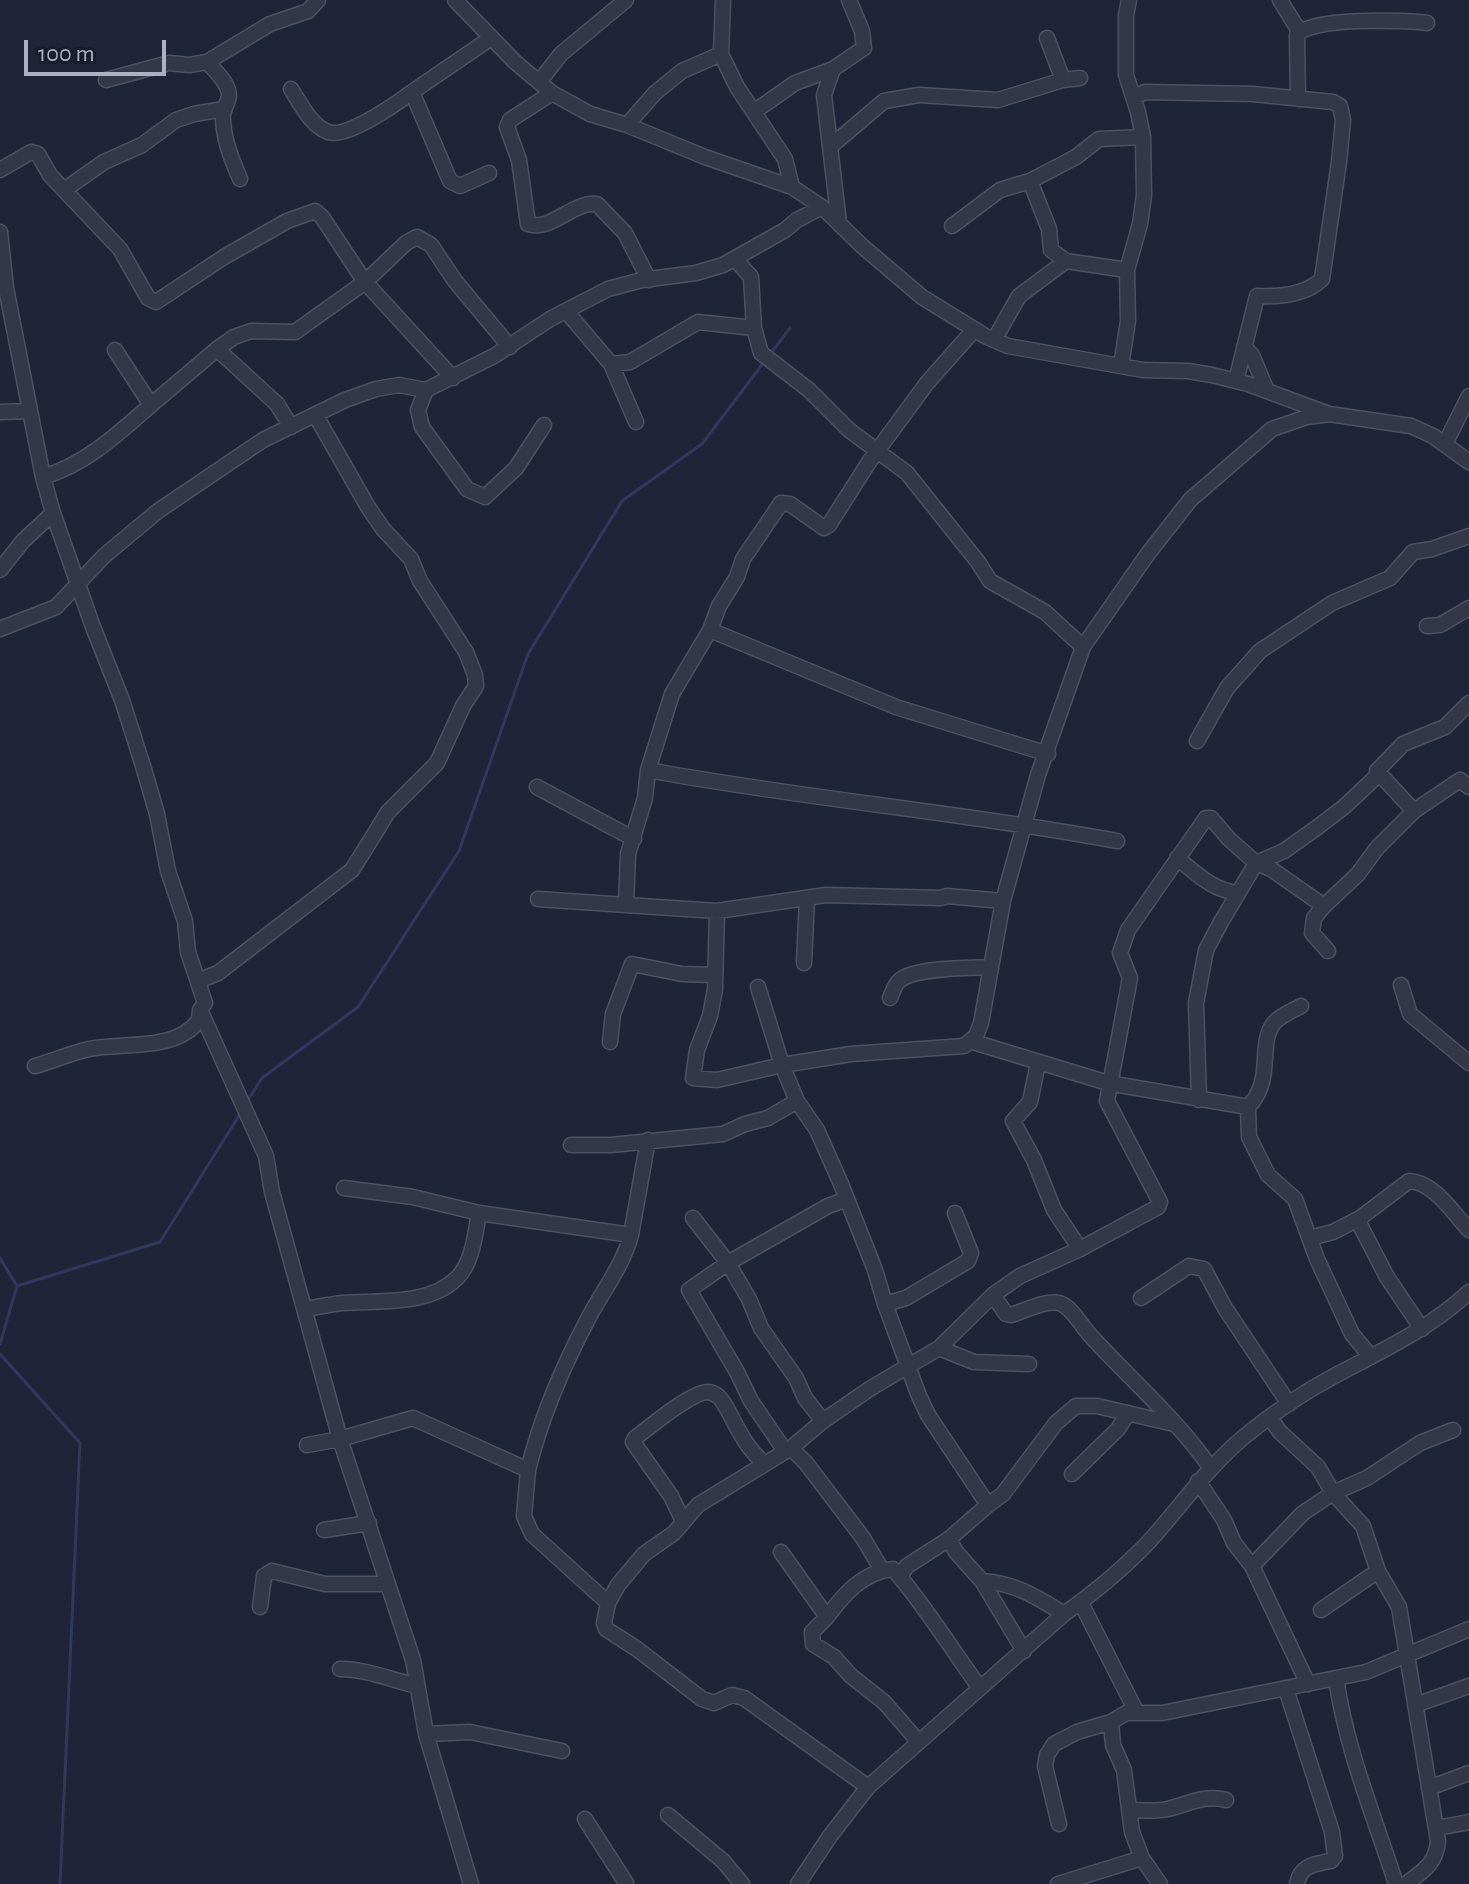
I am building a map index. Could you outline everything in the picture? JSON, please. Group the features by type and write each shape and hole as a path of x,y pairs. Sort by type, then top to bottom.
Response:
{"street":[{"path":"106,80 169,63 189,65 207,62 270,24 308,11 318,0"},
{"path":"455,0 491,38 552,93 590,114 792,187 817,203 922,297 994,340 1008,346 1143,370 1188,371 1236,381 1329,414 1411,426 1445,444 1469,462"},
{"path":"539,82 606,7 626,0"},
{"path":"723,0 721,54 737,87 785,159 792,187"},
{"path":"755,111 795,83 833,69 864,48 862,31 849,0"},
{"path":"1121,366 1128,321 1127,270 1140,224 1144,195 1143,137 1126,75 1129,0"},
{"path":"1280,0 1299,31 1298,99"},
{"path":"1299,31 1317,24 1382,19 1427,23"},
{"path":"291,89 315,122 326,132 338,133 384,112 491,38"},
{"path":"1047,38 1063,80"},
{"path":"627,125 655,93 682,71 721,54"},
{"path":"207,62 228,88 230,99 223,119 229,152 240,179"},
{"path":"833,69 824,95 839,223"},
{"path":"830,147 884,101 919,95 998,100 1063,80 1080,78"},
{"path":"412,92 450,181 460,186 489,173"},
{"path":"1134,97 1145,92 1253,94 1337,103 1340,106 1343,120 1322,279 1314,286 1294,293 1257,296 1236,381"},
{"path":"552,93 510,120 507,127 519,160 528,224 541,225 585,204 597,204 625,233 649,280"},
{"path":"64,190 104,162 142,145 176,120 224,109"},
{"path":"952,226 1000,190 1030,181 1076,157 1099,139 1143,137"},
{"path":"0,170 31,152 38,154 50,175 120,249 148,298 156,302 224,257 287,221 315,211 365,282 453,378"},
{"path":"1030,181 1049,229 1051,250 1066,261 1127,270"},
{"path":"0,629 56,607 104,556 158,511 237,456 291,427 345,400 393,385 426,390 510,347 550,319 608,289 723,265 797,220 817,203"},
{"path":"0,232 6,288 43,477 143,766 157,814 168,871 185,921 188,952 205,1003 199,1020 185,1034 152,1043 87,1049 35,1066"},
{"path":"43,477 62,471 106,444 234,337 251,331 295,332 365,282 412,238 423,239 431,245 455,281 510,347"},
{"path":"735,259 751,277 754,328 766,357 809,390 849,430 907,473 990,581 1045,612 1083,647"},
{"path":"994,340 1019,296 1066,261"},
{"path":"566,311 611,364 636,422"},
{"path":"611,364 630,362 698,322 754,328"},
{"path":"626,905 628,854 645,798 648,770 672,694 710,630 743,559 781,503 790,504 824,528 829,525 927,383 974,330"},
{"path":"1244,347 1256,363 1267,391"},
{"path":"217,349 277,404 291,427"},
{"path":"115,350 151,405"},
{"path":"426,390 418,410 422,427 467,489 485,497 516,468 544,425"},
{"path":"1445,444 1469,396"},
{"path":"0,412 30,411"},
{"path":"717,911 710,1016 697,1050 693,1078 717,1080 851,1054 964,1046 981,1023 1003,901 1038,775 1048,754 1083,647 1190,500 1272,429 1307,417 1329,414"},
{"path":"198,981 218,973 352,870 388,812 437,763 463,706 476,686 466,652 432,600 411,559 383,529 352,483 316,416"},
{"path":"0,570 23,541 53,513"},
{"path":"1197,741 1227,688 1260,651 1332,603 1390,578 1413,552 1469,536"},
{"path":"1427,626 1440,625 1469,608"},
{"path":"710,630 896,707 1048,754"},
{"path":"1199,1100 1196,1003 1206,950 1256,863 1284,851 1344,807 1378,775 1380,768 1403,744 1445,727 1469,703"},
{"path":"648,770 814,798 1024,824 1117,841"},
{"path":"1378,775 1414,811"},
{"path":"1328,951 1312,933 1314,918 1324,906 1358,874 1377,848 1414,811 1460,780 1469,787"},
{"path":"537,787 634,839"},
{"path":"868,1787 744,1698 732,1695 714,1703 702,1699 657,1663 606,1629 604,1623 608,1603 618,1585 644,1554 674,1533 698,1505 788,1450 823,1421 886,1378 939,1348 993,1295 1046,1262 1080,1249 1158,1207 1160,1202 1107,1101 1130,978 1120,953 1128,930 1206,818 1211,818 1256,863 1271,869 1324,906"},
{"path":"1177,858 1210,885 1222,891 1238,893"},
{"path":"538,899 717,911 826,895 947,896 1003,901"},
{"path":"804,963 807,898"},
{"path":"610,1042 613,1014 632,964 682,974 715,975"},
{"path":"890,998 899,981 912,975 947,968 990,967"},
{"path":"1401,985 1410,1014 1469,1063"},
{"path":"758,987 782,1065 797,1101 817,1130 847,1199 875,1270 907,1368 928,1415 988,1505"},
{"path":"1301,1006 1281,1016 1269,1030 1262,1089 1248,1107 1249,1137 1268,1175 1295,1199 1317,1259 1352,1334 1371,1357"},
{"path":"200,1010 266,1156 272,1192 340,1439 413,1660 426,1734 471,1884"},
{"path":"970,1041 1108,1083 1248,1107"},
{"path":"1038,1063 1030,1102 1013,1121 1034,1160 1054,1210 1080,1249"},
{"path":"571,1145 611,1145 723,1134 768,1118 797,1101"},
{"path":"608,1603 532,1534 524,1516 528,1470 546,1411 591,1313 625,1257 648,1140"},
{"path":"1310,1238 1333,1232 1360,1218 1409,1181 1419,1181 1432,1190 1469,1230"},
{"path":"344,1188 427,1200 479,1213 631,1235"},
{"path":"847,1199 828,1206 728,1263 689,1290 751,1401 788,1450 806,1463 863,1538 882,1570"},
{"path":"306,1309 344,1303 383,1302 425,1295 446,1286 462,1271 473,1248 479,1213"},
{"path":"885,1304 906,1298 968,1261 971,1253 955,1213"},
{"path":"693,1218 728,1263 749,1299 761,1328 823,1421"},
{"path":"1360,1218 1360,1225 1387,1277 1422,1329"},
{"path":"1141,1298 1189,1266 1204,1269 1225,1308 1289,1404"},
{"path":"799,1883 868,1787 1143,1548 1210,1467 1289,1404 1422,1329 1469,1292"},
{"path":"993,1295 1006,1314 1011,1315 1046,1303 1060,1303 1067,1307 1087,1332 1195,1444 1210,1467"},
{"path":"939,1348 974,1362 1029,1364"},
{"path":"683,1521 671,1496 633,1442 635,1438 687,1402 711,1392 719,1396 745,1442 764,1463"},
{"path":"900,1577 907,1566 949,1539 1003,1494 1056,1423 1076,1406 1086,1404 1175,1424"},
{"path":"1072,1474 1118,1429 1128,1413"},
{"path":"307,1445 413,1418 528,1470"},
{"path":"1270,1418 1280,1432 1318,1467 1333,1493 1363,1526 1378,1571 1399,1607 1437,1828 1435,1859 1406,1884"},
{"path":"1252,1566 1303,1513 1333,1493 1367,1478 1420,1443 1453,1430"},
{"path":"1198,1481 1224,1520 1234,1543 1252,1566 1308,1684"},
{"path":"324,1530 369,1523"},
{"path":"949,1539 956,1552 982,1581 1024,1651"},
{"path":"781,1552 827,1617"},
{"path":"918,1741 884,1702 851,1676 834,1657 813,1644 812,1632 844,1594 882,1570 893,1569 922,1604 938,1632 980,1688"},
{"path":"260,1607 264,1576 272,1571 325,1584 388,1584"},
{"path":"1321,1610 1378,1571"},
{"path":"982,1581 1009,1584 1064,1614"},
{"path":"1081,1603 1136,1711"},
{"path":"1059,1824 1045,1766 1047,1755 1054,1744 1077,1732 1111,1722 1126,1713 1162,1713 1366,1672 1469,1629"},
{"path":"340,1669 361,1669 417,1686"},
{"path":"1336,1678 1341,1715 1396,1884"},
{"path":"1415,1705 1469,1686"},
{"path":"1286,1689 1332,1832 1335,1856 1331,1861 1304,1869 1297,1884"},
{"path":"1111,1722 1113,1745 1124,1770 1132,1832 1142,1858 1160,1884"},
{"path":"426,1734 470,1732 562,1751"},
{"path":"1429,1788 1469,1773"},
{"path":"1129,1810 1165,1810 1191,1801 1226,1800"},
{"path":"668,1815 723,1861 742,1884"},
{"path":"585,1819 622,1884"},
{"path":"1437,1828 1469,1822"},
{"path":"1058,1884 1142,1858"}],"waterway":[{"path":"771,353 790,328"},
{"path":"248,1100 262,1078 358,1007 459,851 528,654 622,501 702,444 764,362"},
{"path":"17,1286 160,1242 240,1114"},
{"path":"0,1258 17,1286 0,1344"},
{"path":"0,1354 80,1443 60,1884"}]}
